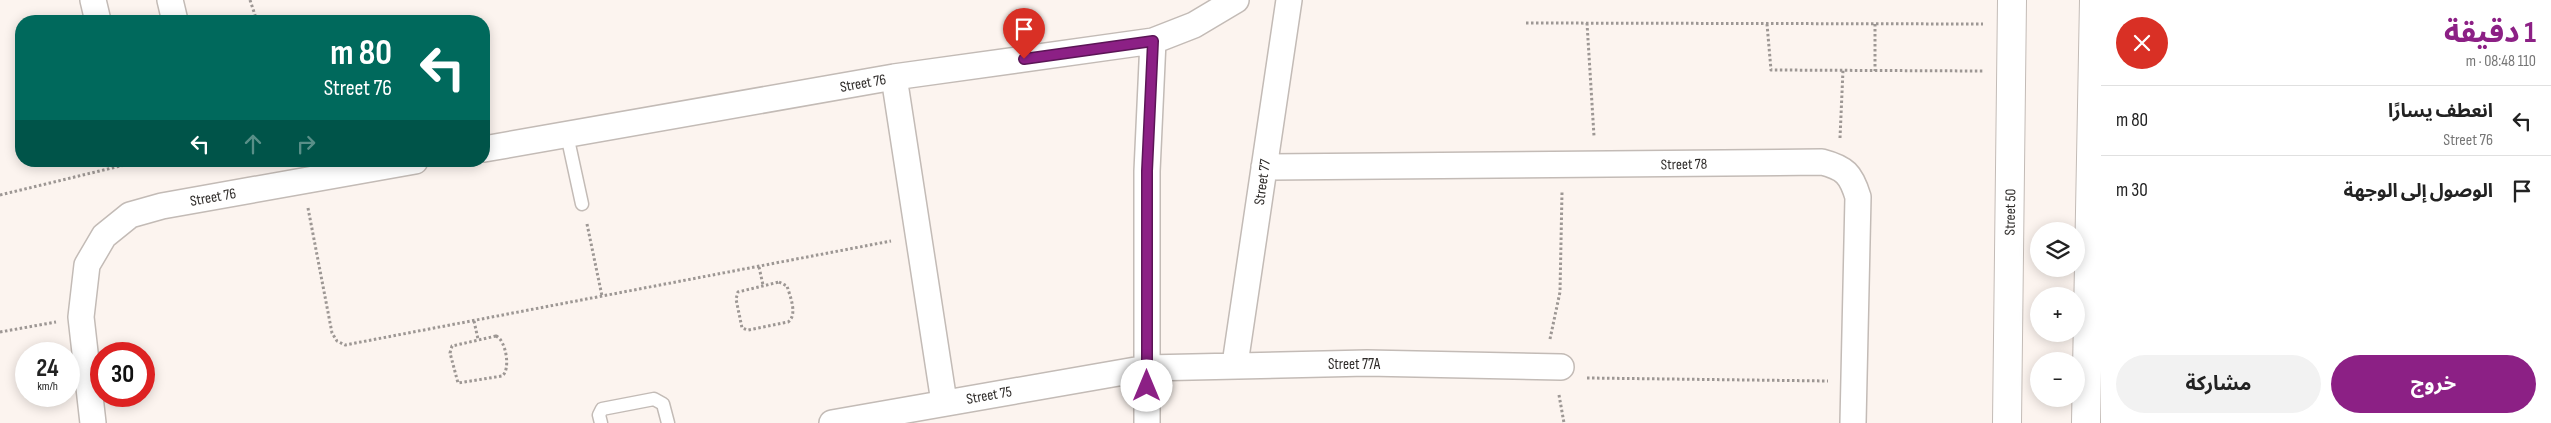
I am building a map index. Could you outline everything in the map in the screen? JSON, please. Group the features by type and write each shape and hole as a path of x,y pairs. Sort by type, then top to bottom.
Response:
{"street":[{"path":"93,0 97,15"},
{"path":"170,0 174,15"},
{"name":"Street 76","path":"490,148 894,77 1153,41 1194,25 1236,0"},
{"name":"Street 77","path":"1236,364 1289,0"},
{"path":"2086,423 2094,0"},
{"name":"Street 50","path":"2008,423 2012,12"},
{"path":"1147,423 1147,171 1153,41"},
{"path":"894,77 920,236 944,402"},
{"name":"Street 78","path":"1264,167 1562,166 1822,162 1838,166"},
{"path":"1838,166 1852,178 1858,197 1853,423"},
{"name":"Street 76","path":"92,423 81,317 87,265 104,236 130,215 162,206 381,167"},
{"name":"Street 77A","path":"1147,368 1236,364 1561,370"},
{"name":"Street 75","path":"832,423 1147,368"}],"lane":[{"path":"568,134 582,204"},
{"path":"601,423 599,415 602,409 654,399 663,404 668,423"}],"path":[{"path":"250,0 255,15"},
{"path":"1526,23 1875,24 2012,12"},
{"path":"1587,23 1596,164"},
{"path":"1767,23 1771,70 2011,71"},
{"path":"1875,24 1875,71"},
{"path":"1838,166 1843,70"},
{"path":"1562,166 1560,292 1553,330 1561,370 1854,381"},
{"path":"0,195 116,167"},
{"path":"303,181 332,333 337,341 349,344 920,236"},
{"path":"582,204 602,296"},
{"path":"760,267 763,285"},
{"path":"779,282 785,284 793,317 788,322 746,330 741,326 736,294 742,290 763,285 779,282"},
{"path":"0,332 81,317"},
{"path":"474,321 478,339"},
{"path":"496,336 500,338 508,368 506,373 502,376 458,383 451,348 454,344 478,339 496,336"}],"route":[{"path":"1024,59 1153,41 1147,171 1147,386"}]}
